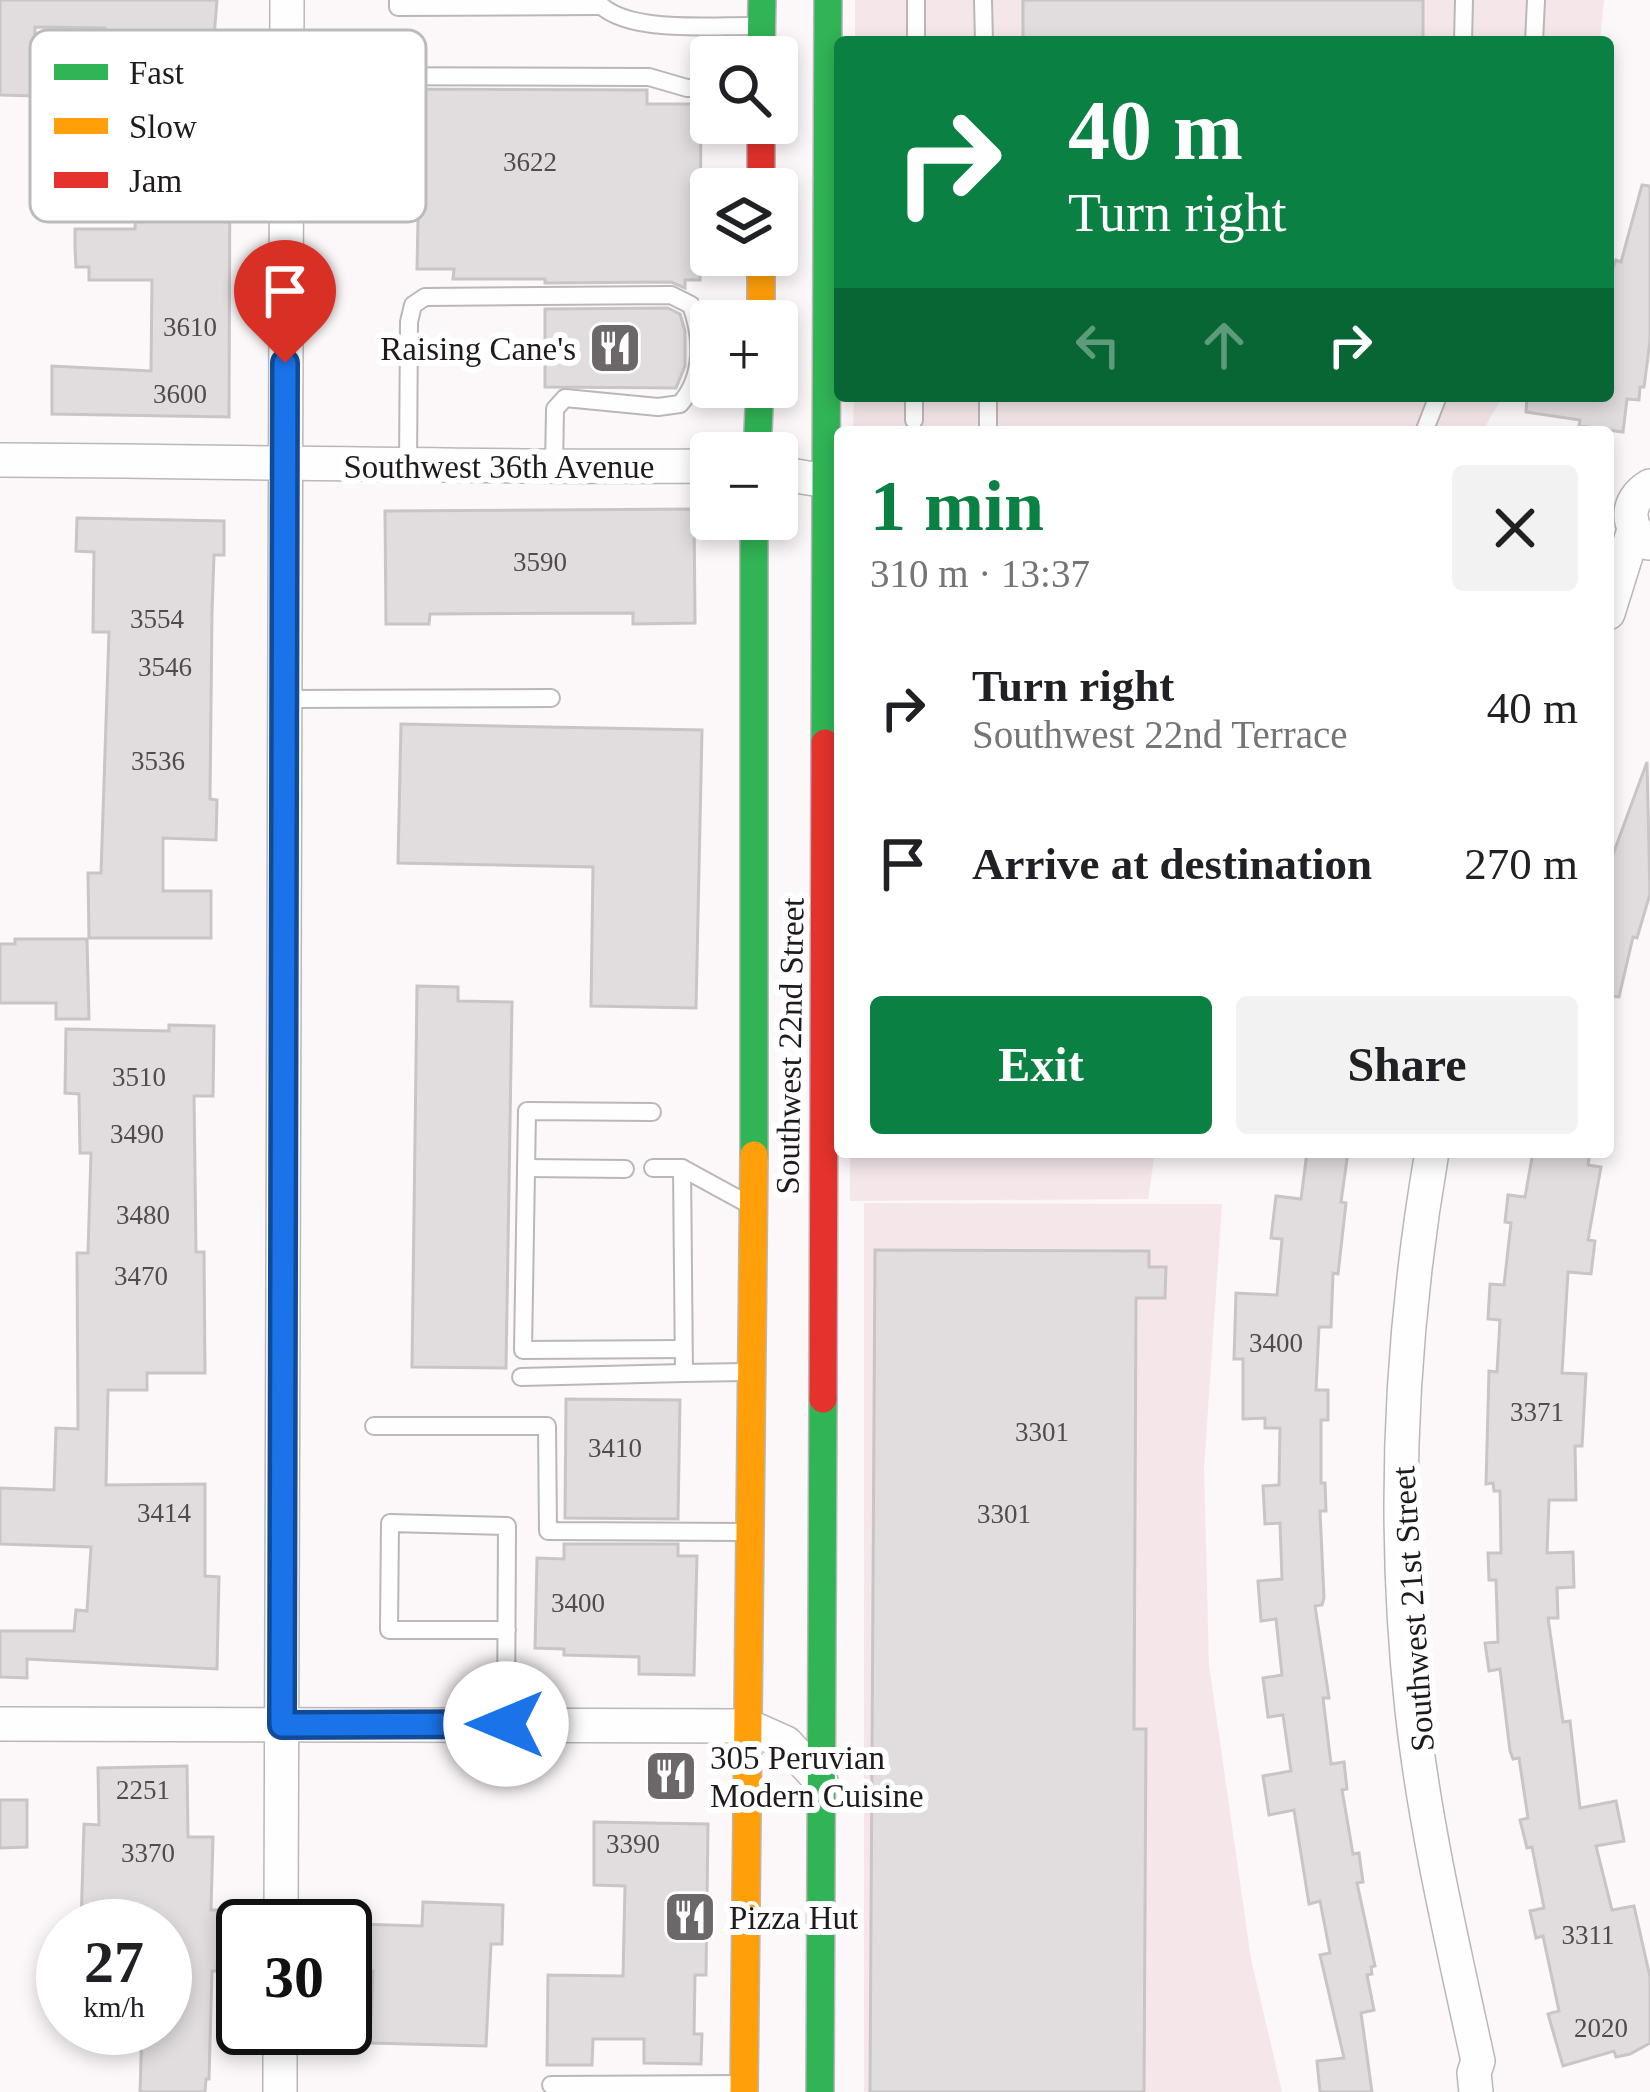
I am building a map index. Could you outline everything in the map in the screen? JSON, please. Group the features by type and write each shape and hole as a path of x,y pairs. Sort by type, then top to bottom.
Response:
{"main road":[{"name":"Southwest 22nd Street","path":"828,0 834,362"},
{"name":"Southwest 22nd Street","path":"744,2088 752,1532 754,540"},
{"name":"Southwest 22nd Street","path":"820,2092 834,727"}],"street":[{"path":"281,1899 285,222"},
{"name":"Southwest 36th Avenue","path":"0,460 408,468 690,466"},
{"path":"798,476 834,482"},
{"path":"1614,490 1647,487"},
{"path":"1614,594 1631,529 1632,504 1647,487"},
{"path":"1614,603 1650,560"},
{"name":"Southwest 21st Street","path":"1431,1158 1406,1353 1405,1600 1420,1757 1477,2077 1491,2070 1500,2092"},
{"path":"0,1724 748,1726 786,1743 821,1780"},
{"path":"280,2055 280,2092"}],"lane":[{"path":"398,0 398,7 597,3 637,23 762,13"},
{"path":"916,0 916,36"},
{"path":"983,0 984,36"},
{"path":"1463,36 1464,0"},
{"path":"1534,36 1536,0"},
{"path":"426,76 649,77 690,88"},
{"path":"408,468 409,322 413,305 425,297 671,295 691,305 698,323 694,388 680,404 658,407 566,398 555,409 554,468"},
{"path":"914,402 914,420"},
{"path":"285,699 550,698"},
{"path":"652,1112 527,1111 524,1350 683,1349"},
{"path":"526,1168 625,1168"},
{"path":"652,1168 682,1168 754,1207"},
{"path":"682,1168 684,1373"},
{"path":"521,1377 753,1372"},
{"path":"374,1426 547,1426 548,1531 752,1532"},
{"path":"506,1724 507,1630 507,1526 390,1523 389,1630 507,1630"},
{"path":"551,2085 744,2088"}],"shaded area":[{"path":"855,0 1604,0 1601,36 855,36"},
{"path":"854,402 1500,402 1486,426 853,426"},
{"path":"850,1158 1154,1158 1148,1199 850,1201"},
{"path":"864,1203 1222,1204 1204,1468 1209,1665 1251,1959 1282,2092 864,2092"}],"building":[{"path":"0,0 217,0 215,30 35,27 30,30 30,96 0,95"},
{"path":"1023,0 1423,0 1423,36 1023,36"},
{"path":"426,89 647,90 647,104 690,104 690,144 701,144 701,168 690,168 690,276 700,276 700,280 685,280 685,288 671,282 453,279 454,269 417,269 418,222 426,222"},
{"path":"1642,185 1650,186 1650,341 1644,387 1640,387 1639,400 1627,399 1623,432 1614,431 1614,426 1579,426 1580,420 1526,412 1527,402 1614,402 1614,265 1616,260 1621,262"},
{"path":"135,222 230,222 229,417 52,414 52,366 151,371 152,280 89,280 89,267 76,267 75,229 135,229"},
{"name":"Raising Cane's","path":"668,308 680,314 685,331 685,366 676,388 545,387 545,309"},
{"path":"690,509 695,623 633,624 633,613 430,614 429,624 386,624 385,511"},
{"path":"77,518 224,521 224,555 214,555 212,612 210,799 217,800 216,840 163,838 163,891 211,891 211,938 89,938 88,873 101,873 109,632 93,632 94,552 76,551"},
{"path":"401,724 702,730 696,1008 591,1006 593,867 398,863"},
{"path":"1647,762 1650,894 1637,938 1633,937 1619,997 1614,997 1614,852"},
{"path":"15,939 87,939 89,1019 56,1019 56,1003 0,1003 0,944 15,944"},
{"path":"417,986 458,987 458,1001 512,1002 506,1368 412,1367"},
{"path":"169,1025 214,1026 213,1096 194,1096 196,1252 204,1252 205,1373 147,1373 147,1390 108,1390 106,1485 205,1484 205,1576 219,1577 217,1669 27,1659 27,1678 0,1677 0,1631 74,1631 76,1610 87,1611 91,1547 0,1544 0,1488 54,1490 56,1428 78,1429 77,1253 88,1253 91,1153 80,1153 79,1094 65,1093 66,1029 169,1031"},
{"path":"1306,1158 1347,1158 1331,1327 1319,1327 1316,1390 1328,1390 1328,1420 1321,1420 1324,1598 1322,1605 1315,1606 1329,1698 1323,1698 1331,1764 1344,1762 1347,1789 1342,1790 1353,1854 1359,1853 1363,1882 1357,1883 1375,1966 1367,1975 1374,2010 1361,2013 1372,2092 1320,2092 1317,2061 1344,2058 1320,1955 1330,1953 1320,1901 1309,1904 1294,1810 1269,1815 1263,1776 1291,1771 1283,1715 1268,1717 1263,1678 1282,1675 1276,1619 1261,1621 1258,1581 1282,1579 1280,1523 1265,1524 1263,1486 1279,1485 1280,1428 1265,1428 1265,1418 1243,1419 1243,1359 1234,1359 1236,1293 1277,1295 1282,1239 1271,1238 1276,1196 1301,1199"},
{"path":"1532,1158 1589,1158 1588,1165 1601,1167 1588,1240 1595,1241 1591,1274 1568,1272 1562,1373 1586,1374 1582,1446 1575,1446 1576,1500 1549,1500 1547,1553 1573,1552 1574,1587 1557,1588 1558,1618 1548,1618 1563,1722 1570,1721 1580,1808 1616,1801 1624,1841 1596,1846 1612,1910 1634,1906 1650,1977 1650,2043 1630,2054 1616,2057 1614,2051 1563,2066 1548,2014 1559,2011 1543,1936 1536,1938 1530,1911 1544,1908 1532,1847 1527,1848 1520,1820 1528,1818 1519,1758 1513,1759 1510,1751 1500,1669 1489,1671 1485,1643 1498,1642 1496,1580 1489,1580 1488,1553 1501,1553 1500,1491 1494,1491 1493,1483 1486,1484 1489,1371 1497,1372 1500,1320 1488,1319 1490,1284 1504,1285 1511,1223 1505,1222 1508,1195 1525,1197"},
{"path":"875,1250 1149,1251 1149,1267 1166,1267 1165,1298 1136,1298 1134,1729 1146,1729 1144,2092 870,2092"},
{"path":"566,1399 680,1400 678,1519 565,1518"},
{"path":"564,1544 678,1544 678,1556 697,1556 694,1675 639,1674 639,1657 564,1655 564,1649 535,1648 537,1558 564,1559"},
{"path":"187,1766 188,1837 213,1837 211,1910 216,1910 216,1971 212,1971 205,2092 140,2092 141,2055 192,2055 192,1899 82,1899 84,1824 99,1825 98,1768"},
{"path":"0,1800 27,1800 27,1847 0,1848"},
{"path":"594,1822 708,1824 706,1975 695,1975 694,2034 702,2034 701,2064 644,2063 644,2039 593,2039 592,2065 547,2065 548,1975 623,1976 625,1886 594,1885"},
{"path":"423,1902 503,1905 502,1944 491,1944 486,2046 372,2043 372,1924 422,1926"}],"traffic: fast":[{"path":"761,36 762,0"},
{"path":"825,743 828,0"},
{"path":"758,432 759,408"},
{"path":"754,540 754,1155"},
{"path":"820,2092 823,1399"}],"traffic: slow":[{"path":"761,276 761,300"},
{"path":"744,2092 754,1155"}],"traffic: jam":[{"path":"761,144 761,168"},
{"path":"823,1399 825,743"}],"place":[{"name":"Raising Cane's","path":"615,348"},
{"name":"305 Peruvian Modern Cuisine","path":"671,1776"},
{"name":"Pizza Hut","path":"690,1917"}],"route":[{"path":"285,363 282,1725 506,1724"}]}
